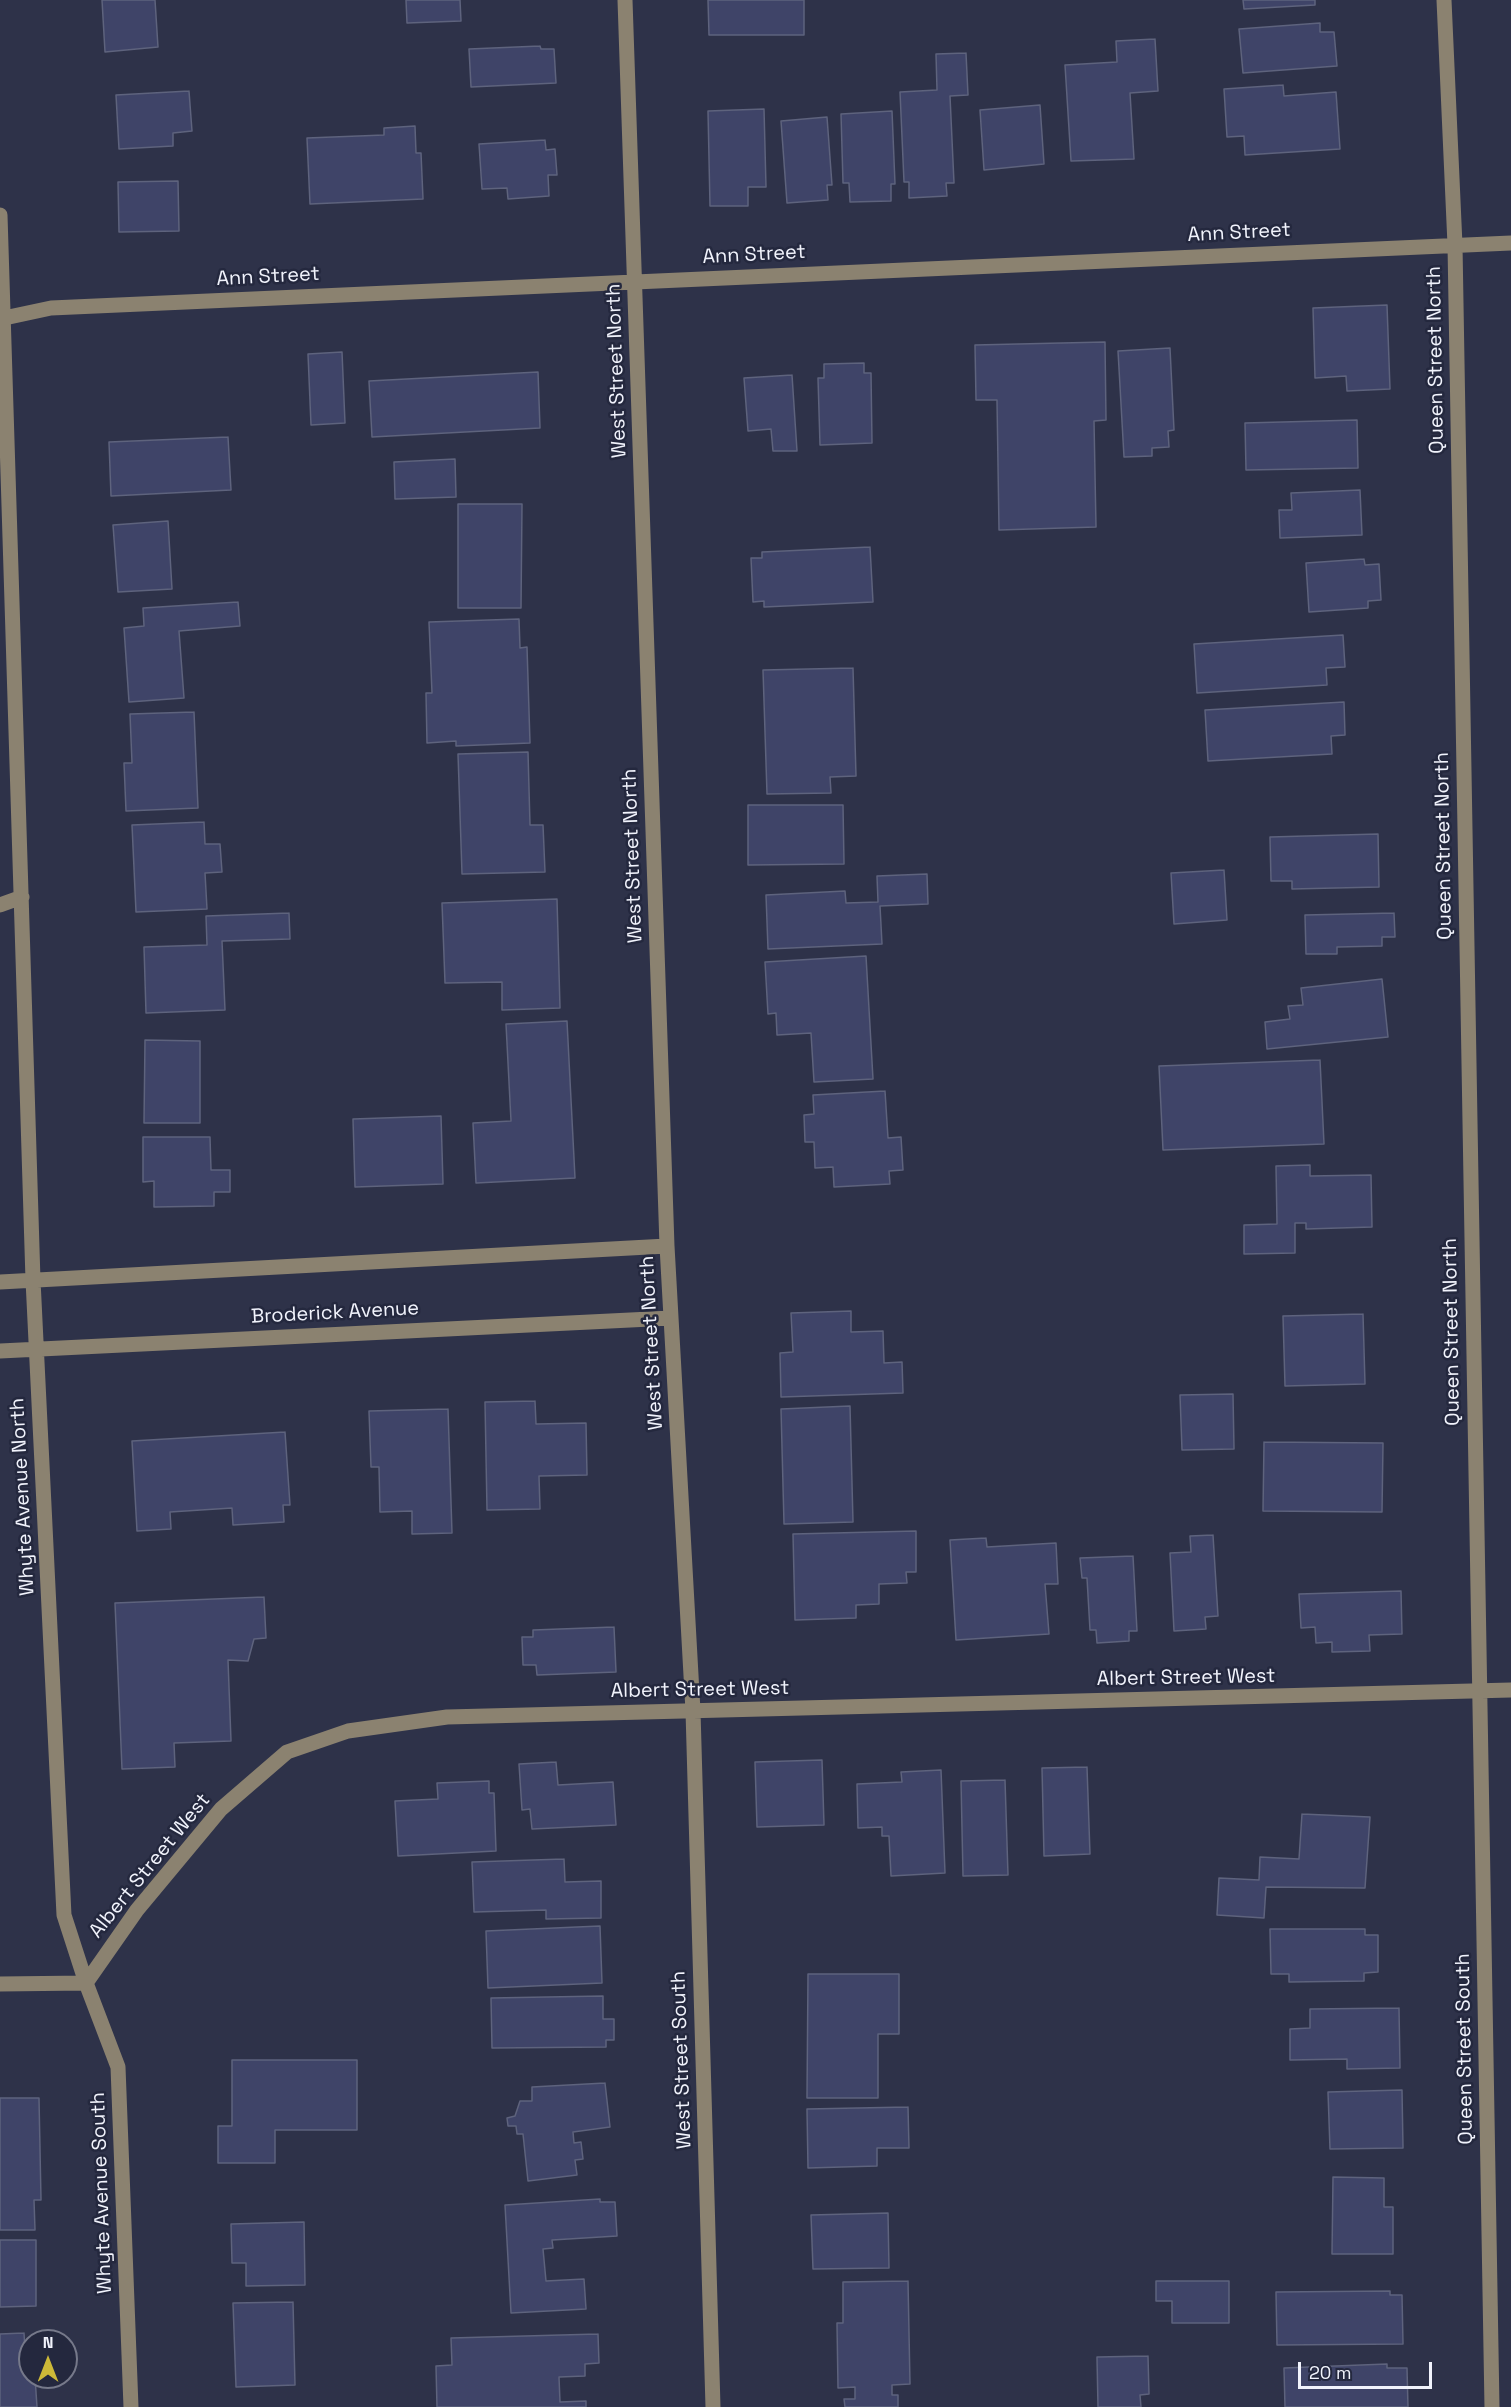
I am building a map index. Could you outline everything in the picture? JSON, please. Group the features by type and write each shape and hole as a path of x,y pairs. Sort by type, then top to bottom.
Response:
{"street":[{"name":"West Street North","path":"625,0 667,1246 693,1711"},
{"name":"Queen Street North","path":"1444,0 1455,245 1479,1691"},
{"name":"Whyte Avenue North","path":"0,215 33,1280 64,1915 86,1983"},
{"name":"Ann Street","path":"2,319 51,308 1511,243"},
{"path":"0,905 22,897"},
{"path":"0,1282 667,1246"},
{"name":"Broderick Avenue","path":"0,1351 672,1318"},
{"name":"Albert Street West","path":"86,1983 137,1910 221,1809 287,1752 348,1731 447,1717 1511,1690"},
{"name":"Queen Street South","path":"1479,1691 1492,2407"},
{"name":"West Street South","path":"693,1711 713,2407"},
{"path":"0,1984 86,1983"},
{"name":"Whyte Avenue South","path":"86,1983 118,2067 131,2407"}],"building":[{"path":"102,0 155,0 158,47 105,52"},
{"path":"406,0 460,0 461,21 407,23"},
{"path":"708,0 804,0 804,35 709,35"},
{"path":"1243,0 1315,0 1315,5 1244,9"},
{"path":"1320,23 1320,32 1334,32 1337,66 1243,73 1239,29"},
{"path":"1155,39 1158,91 1130,93 1134,159 1071,161 1065,65 1117,62 1116,41"},
{"path":"540,46 541,49 554,49 556,83 471,87 469,49"},
{"path":"966,53 968,95 950,96 954,183 946,183 947,196 909,198 909,182 904,182 900,92 937,90 936,54"},
{"path":"1283,85 1284,96 1336,92 1340,149 1245,155 1244,136 1227,137 1224,89"},
{"path":"189,91 192,131 173,133 173,146 119,149 116,95"},
{"path":"1040,105 1044,164 984,170 980,110"},
{"path":"764,109 766,187 748,187 748,206 710,206 708,111"},
{"path":"892,111 895,184 891,184 891,201 850,202 849,183 843,183 841,114"},
{"path":"827,117 832,185 827,185 828,200 787,203 781,121"},
{"path":"415,126 416,153 421,153 423,199 310,204 307,138 384,135 384,128"},
{"path":"545,140 546,150 555,149 557,175 548,175 549,196 508,199 507,188 482,189 479,144"},
{"path":"178,181 179,231 119,232 118,182"},
{"path":"1387,305 1390,389 1347,391 1346,376 1315,378 1313,308"},
{"path":"1105,342 1106,420 1094,421 1096,527 999,530 997,400 976,400 975,345"},
{"path":"1170,348 1174,430 1168,431 1169,447 1152,448 1152,456 1124,457 1118,351"},
{"path":"342,352 345,423 311,425 308,354"},
{"path":"864,363 864,373 871,373 872,443 820,445 818,378 824,378 824,364"},
{"path":"538,372 540,428 372,437 369,381"},
{"path":"792,375 797,451 773,451 771,429 748,431 744,378"},
{"path":"1357,420 1358,468 1246,470 1245,423"},
{"path":"228,437 231,490 111,496 109,442"},
{"path":"455,459 456,497 395,499 394,462"},
{"path":"1360,490 1362,535 1280,538 1279,510 1292,510 1291,493"},
{"path":"458,504 522,504 521,608 458,608"},
{"path":"168,521 172,589 118,592 113,525"},
{"path":"870,547 873,602 764,607 764,601 753,602 751,558 762,558 762,552"},
{"path":"1364,559 1365,565 1379,564 1381,600 1368,601 1368,608 1309,612 1306,563"},
{"path":"238,602 240,626 179,631 184,698 129,702 124,628 144,626 143,608"},
{"path":"519,619 520,648 527,647 530,743 456,746 456,741 427,743 426,693 432,693 429,622"},
{"path":"1343,635 1345,667 1326,668 1327,685 1197,693 1194,644"},
{"path":"853,668 856,776 830,777 831,793 767,794 763,670"},
{"path":"1344,702 1345,735 1331,736 1332,754 1208,761 1205,710"},
{"path":"194,712 198,808 126,811 124,763 132,763 130,714"},
{"path":"528,752 530,825 543,825 545,872 462,874 458,754"},
{"path":"748,805 843,805 844,864 748,865"},
{"path":"204,822 205,844 220,844 222,872 205,873 207,909 136,912 132,825"},
{"path":"1378,834 1379,887 1292,889 1292,881 1271,881 1270,837"},
{"path":"1224,870 1227,920 1174,924 1171,873"},
{"path":"927,874 928,904 880,906 882,944 768,949 766,895 845,891 846,903 878,902 877,876"},
{"path":"557,899 560,1008 502,1010 502,982 445,983 442,903"},
{"path":"289,913 290,939 222,941 225,1010 146,1013 144,947 207,945 206,916"},
{"path":"1394,913 1395,937 1382,937 1382,946 1337,947 1337,954 1306,954 1305,915"},
{"path":"866,956 873,1079 814,1082 811,1033 777,1035 776,1013 768,1014 765,962"},
{"path":"1382,979 1388,1037 1267,1049 1265,1022 1290,1019 1288,1006 1303,1005 1301,988"},
{"path":"567,1021 575,1178 476,1183 473,1123 511,1121 506,1024"},
{"path":"145,1040 200,1041 200,1123 144,1123"},
{"path":"1320,1060 1324,1144 1163,1150 1159,1066"},
{"path":"885,1091 888,1138 901,1137 903,1170 889,1171 890,1184 834,1187 833,1167 815,1168 814,1142 805,1142 804,1115 814,1114 813,1095"},
{"path":"441,1116 443,1184 355,1187 353,1119"},
{"path":"143,1137 210,1137 211,1170 230,1170 230,1192 214,1192 214,1206 154,1207 154,1181 143,1182"},
{"path":"1310,1165 1310,1176 1371,1175 1372,1227 1306,1229 1306,1223 1295,1223 1295,1253 1244,1254 1244,1225 1277,1224 1276,1166"},
{"path":"851,1311 851,1332 883,1331 884,1363 902,1362 903,1393 781,1397 780,1353 793,1352 791,1313"},
{"path":"1363,1314 1365,1384 1285,1386 1283,1316"},
{"path":"1233,1394 1234,1449 1182,1450 1180,1395"},
{"path":"535,1401 536,1424 586,1423 587,1475 539,1476 540,1509 487,1510 485,1402"},
{"path":"850,1406 853,1522 784,1524 781,1409"},
{"path":"448,1409 452,1533 412,1534 412,1511 380,1512 379,1467 371,1467 369,1411"},
{"path":"285,1432 290,1505 283,1505 284,1522 233,1525 232,1508 170,1512 171,1529 137,1531 132,1441"},
{"path":"1264,1442 1383,1443 1382,1512 1263,1511"},
{"path":"916,1531 916,1572 906,1572 907,1583 879,1584 879,1604 856,1605 856,1618 795,1620 793,1534"},
{"path":"1213,1535 1218,1616 1205,1617 1206,1629 1174,1631 1170,1553 1191,1552 1190,1536"},
{"path":"986,1538 987,1547 1056,1543 1058,1584 1045,1584 1049,1634 956,1640 950,1540"},
{"path":"1133,1556 1137,1631 1129,1631 1129,1641 1097,1643 1096,1630 1090,1630 1087,1578 1082,1578 1080,1558"},
{"path":"1401,1591 1402,1634 1369,1635 1370,1651 1332,1652 1332,1642 1316,1643 1315,1627 1301,1628 1299,1594"},
{"path":"264,1597 266,1638 254,1639 248,1661 228,1660 231,1741 174,1743 175,1767 122,1769 115,1603"},
{"path":"614,1627 616,1672 537,1675 536,1665 523,1665 522,1637 533,1637 533,1630"},
{"path":"822,1760 824,1825 757,1827 755,1762"},
{"path":"556,1762 558,1785 613,1782 616,1825 532,1829 530,1809 522,1810 519,1764"},
{"path":"1087,1767 1090,1854 1044,1856 1042,1768"},
{"path":"941,1770 945,1873 891,1876 889,1836 882,1836 882,1827 858,1828 857,1784 902,1782 901,1772"},
{"path":"1005,1780 1008,1875 963,1876 961,1781"},
{"path":"489,1781 489,1793 494,1793 496,1851 398,1856 395,1801 438,1799 437,1783"},
{"path":"1302,1814 1370,1817 1365,1888 1266,1887 1264,1918 1217,1915 1219,1878 1259,1880 1260,1857 1299,1859"},
{"path":"564,1859 565,1882 601,1881 601,1918 546,1919 546,1910 474,1912 472,1862"},
{"path":"600,1926 602,1983 488,1988 486,1931"},
{"path":"1270,1929 1365,1929 1365,1935 1378,1935 1378,1972 1364,1973 1364,1981 1289,1982 1289,1974 1271,1974"},
{"path":"808,1974 899,1974 899,2034 878,2034 878,2098 807,2098"},
{"path":"603,1996 603,2019 614,2019 614,2040 606,2040 606,2047 492,2048 491,1998"},
{"path":"1399,2008 1400,2068 1347,2069 1347,2059 1290,2060 1290,2029 1310,2028 1310,2009"},
{"path":"232,2060 357,2060 357,2130 275,2130 275,2163 218,2163 218,2126 232,2126"},
{"path":"605,2083 610,2127 573,2132 574,2143 581,2142 583,2159 575,2160 577,2175 528,2181 523,2134 517,2134 516,2126 508,2126 507,2118 515,2116 520,2101 532,2101 532,2087"},
{"path":"1402,2090 1403,2148 1330,2149 1328,2092"},
{"path":"0,2098 39,2098 41,2200 34,2200 35,2230 0,2230"},
{"path":"908,2107 909,2148 877,2148 877,2166 808,2168 807,2109"},
{"path":"1333,2177 1384,2178 1384,2207 1393,2207 1393,2254 1332,2254"},
{"path":"600,2199 600,2202 615,2202 617,2236 552,2240 553,2248 543,2249 546,2281 584,2279 586,2309 511,2313 505,2205"},
{"path":"888,2213 889,2268 813,2269 811,2215"},
{"path":"304,2222 305,2285 246,2286 246,2263 232,2263 231,2224"},
{"path":"0,2240 36,2240 36,2306 0,2307"},
{"path":"908,2281 910,2384 892,2385 892,2395 898,2395 898,2407 845,2407 844,2399 855,2399 855,2387 838,2388 837,2323 843,2323 843,2282"},
{"path":"1156,2281 1229,2281 1229,2323 1172,2323 1172,2301 1156,2301"},
{"path":"1390,2291 1390,2295 1402,2295 1403,2344 1277,2345 1276,2292"},
{"path":"293,2302 295,2385 236,2387 233,2303"},
{"path":"18,2333 18,2389 36,2389 37,2407 0,2407 0,2334"},
{"path":"598,2334 599,2363 585,2364 585,2376 559,2377 560,2402 586,2401 586,2407 437,2407 436,2366 452,2365 451,2338"},
{"path":"1148,2356 1149,2394 1140,2395 1141,2407 1098,2407 1097,2357"},
{"path":"1387,2364 1387,2368 1407,2368 1408,2407 1285,2407 1284,2368"}]}
